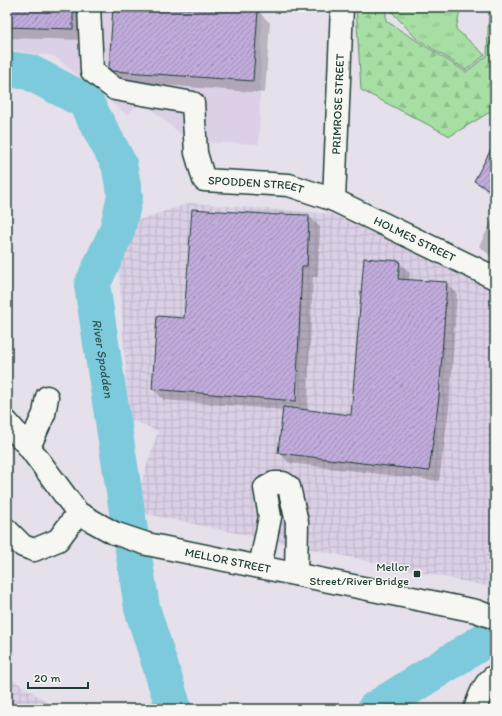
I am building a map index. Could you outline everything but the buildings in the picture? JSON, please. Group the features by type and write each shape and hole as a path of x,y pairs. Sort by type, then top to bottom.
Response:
{"main road":[{"name":"SPODDEN STREET","path":"89,7 92,72 115,89 193,103 196,153 204,180 289,185 334,200"},
{"name":"PRIMROSE STREET","path":"334,200 342,7"},
{"name":"HOLMES STREET","path":"334,200 495,278"},
{"path":"29,447 44,414 47,397"},
{"name":"MELLOR STREET","path":"7,422 29,447 78,513 114,533 147,544 486,614"},
{"path":"260,567 270,517 265,488 274,483 283,483 289,487 297,522 296,574"},
{"path":"7,530 23,546 34,550 58,540 78,513"},
{"path":"475,709 481,693 491,678 495,676"}],"shaded area":[{"path":"7,7 262,7 259,144 190,142 142,101 127,115 54,56 7,50"},
{"path":"190,203 332,214 495,291 495,588 132,511 158,431 129,419 118,257 135,221"},
{"path":"7,676 58,709 7,709"}],"green space":[{"path":"356,7 386,7 386,21 466,72 487,56 489,7 495,7 495,109 450,136 361,90"},
{"path":"391,7 461,7 456,29 485,55 466,70 416,38 391,11"}],"waterway":[{"name":"River Spodden","path":"7,69 29,72 85,101 119,164 125,196 117,231 92,285 142,608 174,709"},
{"name":"River Spodden","path":"375,709 485,640 495,632"}],"place":[{"name":"Mellor Street/River Bridge","path":"417,574"}]}
